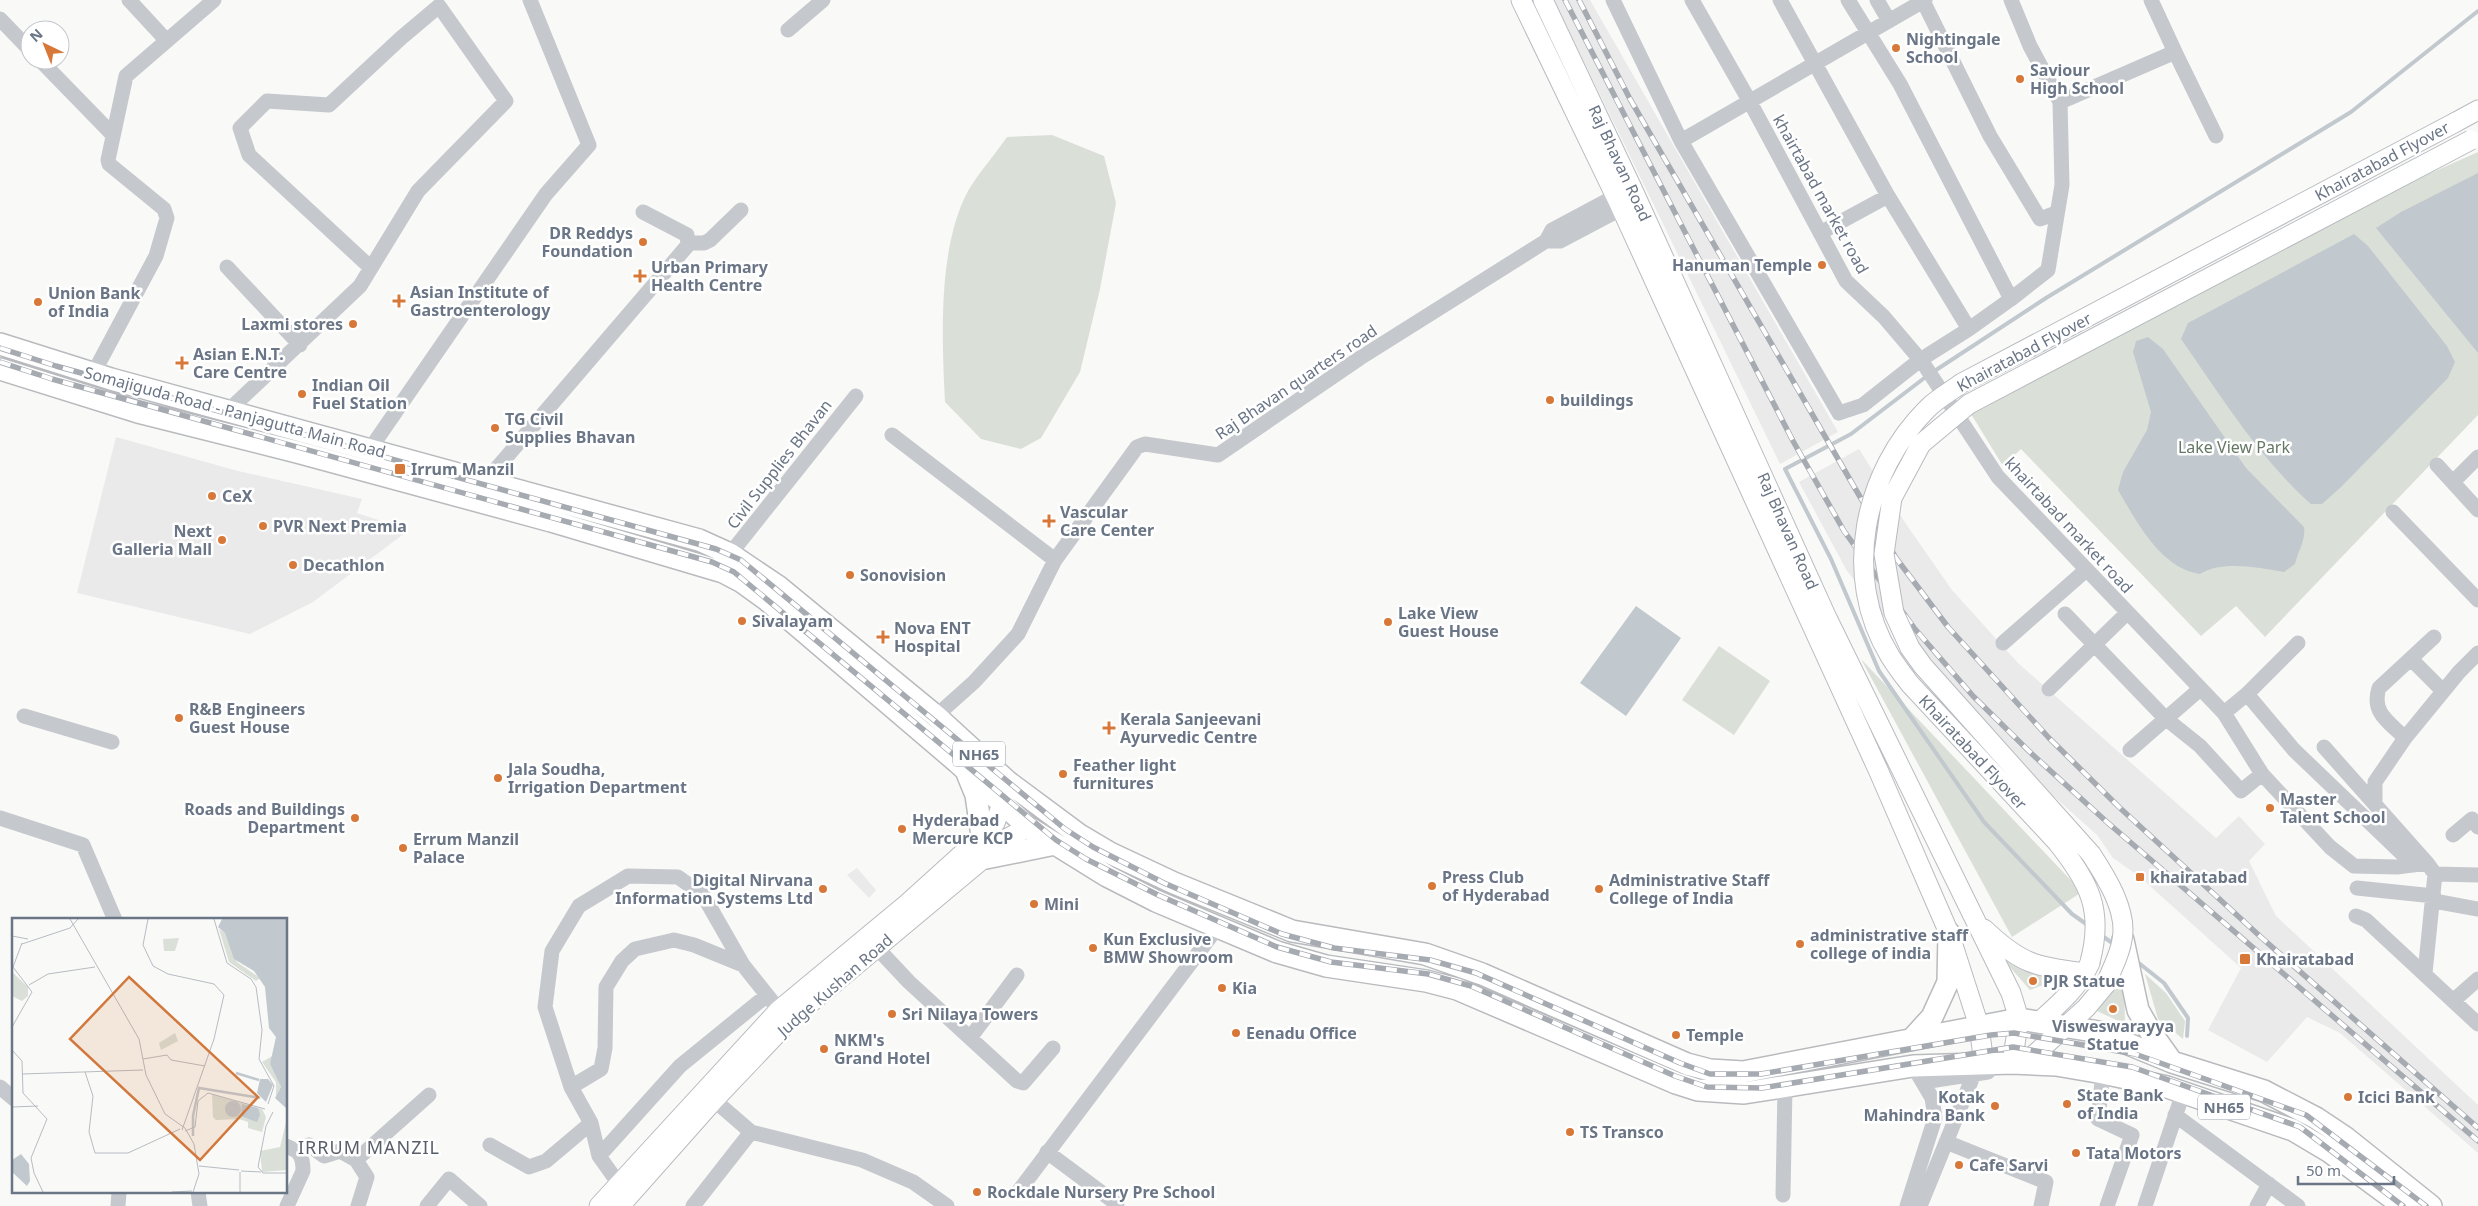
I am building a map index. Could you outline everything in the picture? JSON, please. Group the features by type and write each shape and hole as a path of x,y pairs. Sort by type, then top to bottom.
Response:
{"highway":[{"name":"Somajiguda Road - Panjagutta Main Road","path":"0,344 93,374 699,540 730,554 779,587 936,716 1008,782 1078,834 1110,853 1174,884 1292,932 1425,954 1482,974 1687,1064 1710,1070 1742,1072 1978,1026 2029,1020 2099,1032 2172,1062"},
{"name":"Somajiguda Road - Panjagutta Main Road","path":"0,369 138,412 551,521 723,572 742,582 774,606 967,771 993,821 1028,827 1107,876 1156,902 1265,948 1326,966 1426,981 1457,989 1676,1083 1698,1090 1744,1093 1785,1087 1979,1069 2018,1063"},
{"path":"642,548 652,527"},
{"path":"967,771 976,795 993,821"},
{"path":"986,858 1055,844"},
{"path":"1265,948 1268,922"},
{"path":"1911,1040 1932,1017 1948,982 1950,933"},
{"path":"2123,940 2138,1010 2172,1062"},
{"name":"NH65","path":"2172,1062 2264,1091 2316,1118 2346,1138 2431,1206"},
{"name":"NH65","path":"2018,1063 2056,1065 2096,1072 2183,1093 2293,1130 2330,1152 2403,1206"}],"main road":[{"name":"Raj Bhavan Road","path":"1521,0 1627,198 1827,618 2011,993 2029,1020 2018,1063"},
{"name":"Raj Bhavan Road","path":"1543,0 1627,198 1950,933 1978,1026 1979,1069"},
{"name":"Khairatabad Flyover","path":"2029,1020 2056,1007 2088,967 2096,931 2096,915 2090,892 2074,864 2056,842 1910,684 1889,656 1869,601 1864,572 1864,538 1871,500 1883,468 1904,435 1929,407 1962,383 2478,110"},
{"name":"Khairatabad Flyover","path":"2018,1063 2066,1026 2086,1008 2106,984 2123,940 2120,912 2112,887 2091,854 1955,704 1910,648 1894,613 1884,554 1892,498 1921,444 1969,404 2474,138"},
{"path":"993,821 1006,826 1009,831 1008,838"},
{"name":"Judge Kushan Road","path":"599,1206 779,1010 908,903 993,821"},
{"name":"Judge Kushan Road","path":"620,1206 714,1100 790,1020 1008,838 1028,827"},
{"path":"1976,921 2005,949 2028,962 2088,967"}],"street":[{"path":"128,0 166,40"},
{"path":"93,374 156,256 167,218 164,209 109,164 113,135 126,76 214,0"},
{"path":"370,449 546,194 589,145 530,0"},
{"path":"788,30 823,0"},
{"path":"1613,0 1681,141 1839,413 1863,405 2011,299 2048,270 2062,185 2060,102 2030,46 2011,0"},
{"name":"khairtabad market road","path":"1692,0 1750,102 1846,281 1884,317 1936,381 1960,423 1998,478 2224,714 2262,774 2302,819 2354,866 2425,867 2478,875"},
{"path":"1780,0 1888,196 1969,329"},
{"path":"1848,0 1900,84 2011,299"},
{"path":"1877,0 1888,21"},
{"path":"2150,0 2216,136"},
{"path":"1681,141 1924,1 1990,136 2040,219 2056,213"},
{"path":"229,410 300,345 360,286 418,192 506,101 439,6 401,38 330,105 267,101 240,128 248,154 370,268"},
{"path":"0,19 20,40"},
{"path":"2060,102 2175,52"},
{"path":"50,70 113,135"},
{"path":"1820,233 1888,196"},
{"name":"Raj Bhavan quarters road","path":"936,716 974,682 1018,634 1055,560 1137,447 1145,444 1218,455 1360,358 1546,241 1560,241 1627,198"},
{"path":"485,482 689,243 704,243 710,240 742,210"},
{"path":"643,212 687,235 689,243"},
{"path":"227,267 300,345"},
{"name":"Civil Supplies Bhavan","path":"730,554 856,396"},
{"path":"892,435 1055,560"},
{"path":"2453,482 2478,457"},
{"path":"2437,465 2478,510"},
{"path":"2393,512 2478,600"},
{"path":"2003,643 2086,570"},
{"path":"2049,689 2127,613"},
{"path":"2066,614 2165,718 2200,746 2241,791 2262,774"},
{"path":"2405,738 2381,714 2376,707 2376,698 2379,688 2434,637"},
{"path":"2224,714 2298,643"},
{"path":"2375,802 2376,782 2405,738 2443,691 2478,653"},
{"path":"2411,659 2443,691"},
{"path":"2130,750 2200,689"},
{"path":"2247,694 2294,750 2425,867"},
{"path":"24,716 112,742"},
{"path":"2324,747 2375,802 2425,867 2434,899 2426,973"},
{"path":"0,818 83,844 114,918"},
{"path":"2453,835 2472,819 2478,827"},
{"path":"619,1184 599,1156 591,1123 571,1087 545,1007 552,951 579,906 628,876 678,877 703,895 743,965 779,1010"},
{"path":"2357,888 2434,899 2478,910"},
{"path":"2356,916 2366,920 2426,973 2478,1024"},
{"path":"1018,1192 1217,928"},
{"path":"571,1087 601,1069 605,1048 606,987 622,961 635,949 674,940 694,945 743,965"},
{"path":"877,948 910,982 1017,1081 1023,1083 1053,1048"},
{"path":"970,1038 1017,975"},
{"path":"2453,1001 2478,979"},
{"path":"599,1156 680,1066 766,996"},
{"path":"1920,1206 1979,1069 2043,1074 2096,1072 2098,1119 2132,1135 2107,1206"},
{"path":"1907,1206 1935,1118 1932,1098 1918,1074"},
{"path":"0,1087 12,1096"},
{"path":"1783,1195 1785,1087"},
{"path":"2145,1206 2183,1093"},
{"path":"356,1160 429,1095"},
{"path":"714,1100 751,1132 862,1160 913,1182 947,1206"},
{"path":"2175,1115 2298,1206"},
{"path":"490,1145 529,1167 546,1161 591,1123"},
{"path":"693,1206 751,1132"},
{"path":"1946,1142 2046,1182 2041,1206"},
{"path":"292,1149 309,1145 324,1156 340,1151 356,1160 367,1177 358,1206"},
{"path":"287,1206 303,1171 301,1154 292,1149"},
{"path":"1048,1152 1117,1204"},
{"path":"427,1206 449,1180 480,1206"},
{"path":"2257,1206 2269,1184"}],"shaded area":[{"path":"1554,0 1590,0 1838,432 1780,464"},
{"path":"2478,173 2478,353 2376,228 2401,212"},
{"path":"2354,234 2368,246 2447,346 2455,362 2448,378 2340,488 2322,504 2311,504 2292,486 2257,446 2181,339 2188,323"},
{"path":"2148,337 2163,349 2246,468 2304,527 2303,541 2295,564 2284,572 2241,566 2219,567 2200,574 2186,570 2173,563 2161,553 2133,516 2118,490 2123,472 2147,430 2151,412 2133,352 2136,341"},
{"path":"116,437 238,471 362,499 357,513 409,530 313,602 250,634 77,593"},
{"path":"1859,449 1906,524 1952,590 2018,663 2216,838 2239,816 2265,844 2249,861 2276,916 2478,1105 2478,1153 2340,1033 2307,1017 2267,1062 2208,1030 2241,968 2140,877 2113,858 2097,835 1959,708 1847,571 1799,482"},
{"path":"1636,606 1681,638 1626,716 1580,683"},
{"path":"857,868 876,890 869,898 847,875"}],"green space":[{"path":"1052,135 1104,156 1116,203 1100,289 1080,372 1041,438 1021,449 981,439 945,402 943,326 946,272 950,246 964,199 978,176 1007,137"},
{"name":"Lake View Park","path":"2478,152 2478,415 2265,637 2236,606 2201,636 2021,449 2003,466 1971,414 2007,391 2388,192"},
{"path":"1719,646 1770,681 1734,735 1682,700"},
{"path":"1861,659 2082,892 2012,937"},
{"path":"2002,958 2023,968 2059,979 2030,990"},
{"path":"2145,974 2166,993 2185,1021 2183,1039 2158,1019"},
{"path":"2119,979 2124,981 2125,1024 2097,1011"}],"waterway":[{"path":"1933,372 2046,298 2351,112 2478,11"},
{"path":"1927,376 1851,434 1785,469 1831,559 1879,671 1984,822 2072,914 2089,926"},
{"path":"2101,935 2115,945"},
{"path":"2135,960 2164,983 2188,1018 2187,1036"}],"railway":[{"path":"1565,0 1793,441 1844,531 1915,629 1973,696 2033,755 2108,823 2478,1141"},
{"path":"1579,0 1630,99 1896,558 1948,627 2049,738 2120,808 2263,939 2478,1128"},
{"path":"0,348 56,366 716,549 741,560 1065,829 1093,847 1164,883 1282,934 1334,948 1430,960 1476,973 1680,1063 1710,1074 1761,1074 1991,1035 2014,1033 2135,1054 2306,1115 2426,1206"},
{"path":"0,362 52,379 712,562 734,572 1056,840 1086,859 1158,895 1277,947 1331,962 1428,974 1471,986 1675,1076 1707,1087 1762,1088 2013,1047 2132,1067 2300,1127 2403,1206"}],"place":[{"name":"Nightingale School","path":"1896,48"},
{"name":"Saviour High School","path":"2020,79"},
{"name":"DR Reddys Foundation","path":"643,242"},
{"name":"Hanuman Temple","path":"1822,265"},
{"name":"Urban Primary Health Centre","path":"640,276"},
{"name":"Asian Institute of Gastroenterology","path":"399,301"},
{"name":"Union Bank of India","path":"38,302"},
{"name":"Laxmi stores","path":"353,324"},
{"name":"Asian E.N.T. Care Centre","path":"182,363"},
{"name":"Indian Oil Fuel Station","path":"302,394"},
{"name":"buildings","path":"1550,400"},
{"name":"TG Civil Supplies Bhavan","path":"495,428"},
{"name":"Irrum Manzil","path":"400,469"},
{"name":"CeX","path":"212,496"},
{"name":"Vascular Care Center","path":"1049,521"},
{"name":"PVR Next Premia","path":"263,526"},
{"name":"Next Galleria Mall","path":"222,540"},
{"name":"Decathlon","path":"293,565"},
{"name":"Sonovision","path":"850,575"},
{"name":"Sivalayam","path":"742,621"},
{"name":"Lake View Guest House","path":"1388,622"},
{"name":"Nova ENT Hospital","path":"883,637"},
{"name":"R&B Engineers Guest House","path":"179,718"},
{"name":"Kerala Sanjeevani Ayurvedic Centre","path":"1109,728"},
{"name":"Feather light furnitures","path":"1063,774"},
{"name":"Jala Soudha, Irrigation Department","path":"498,778"},
{"name":"Master Talent School","path":"2270,808"},
{"name":"Roads and Buildings Department","path":"355,818"},
{"name":"Hyderabad Mercure KCP","path":"902,829"},
{"name":"Errum Manzil Palace","path":"403,848"},
{"name":"khairatabad","path":"2140,877"},
{"name":"Press Club of Hyderabad","path":"1432,886"},
{"name":"Digital Nirvana Information Systems Ltd","path":"823,889"},
{"name":"Administrative Staff College of India","path":"1599,889"},
{"name":"Mini","path":"1034,904"},
{"name":"administrative staff college of india","path":"1800,944"},
{"name":"Kun Exclusive BMW Showroom","path":"1093,948"},
{"name":"Khairatabad","path":"2245,959"},
{"name":"PJR Statue","path":"2033,981"},
{"name":"Kia","path":"1222,988"},
{"name":"Visweswarayya Statue","path":"2113,1009"},
{"name":"Sri Nilaya Towers","path":"892,1014"},
{"name":"Eenadu Office","path":"1236,1033"},
{"name":"Temple","path":"1676,1035"},
{"name":"NKM's Grand Hotel","path":"824,1049"},
{"name":"Icici Bank","path":"2348,1097"},
{"name":"State Bank of India","path":"2067,1104"},
{"name":"Kotak Mahindra Bank","path":"1995,1106"},
{"name":"TS Transco","path":"1570,1132"},
{"name":"Tata Motors","path":"2076,1153"},
{"name":"Cafe Sarvi","path":"1959,1165"},
{"name":"Rockdale Nursery Pre School","path":"977,1192"}],"district":[{"name":"IRRUM MANZIL","path":"369,1147"}]}
